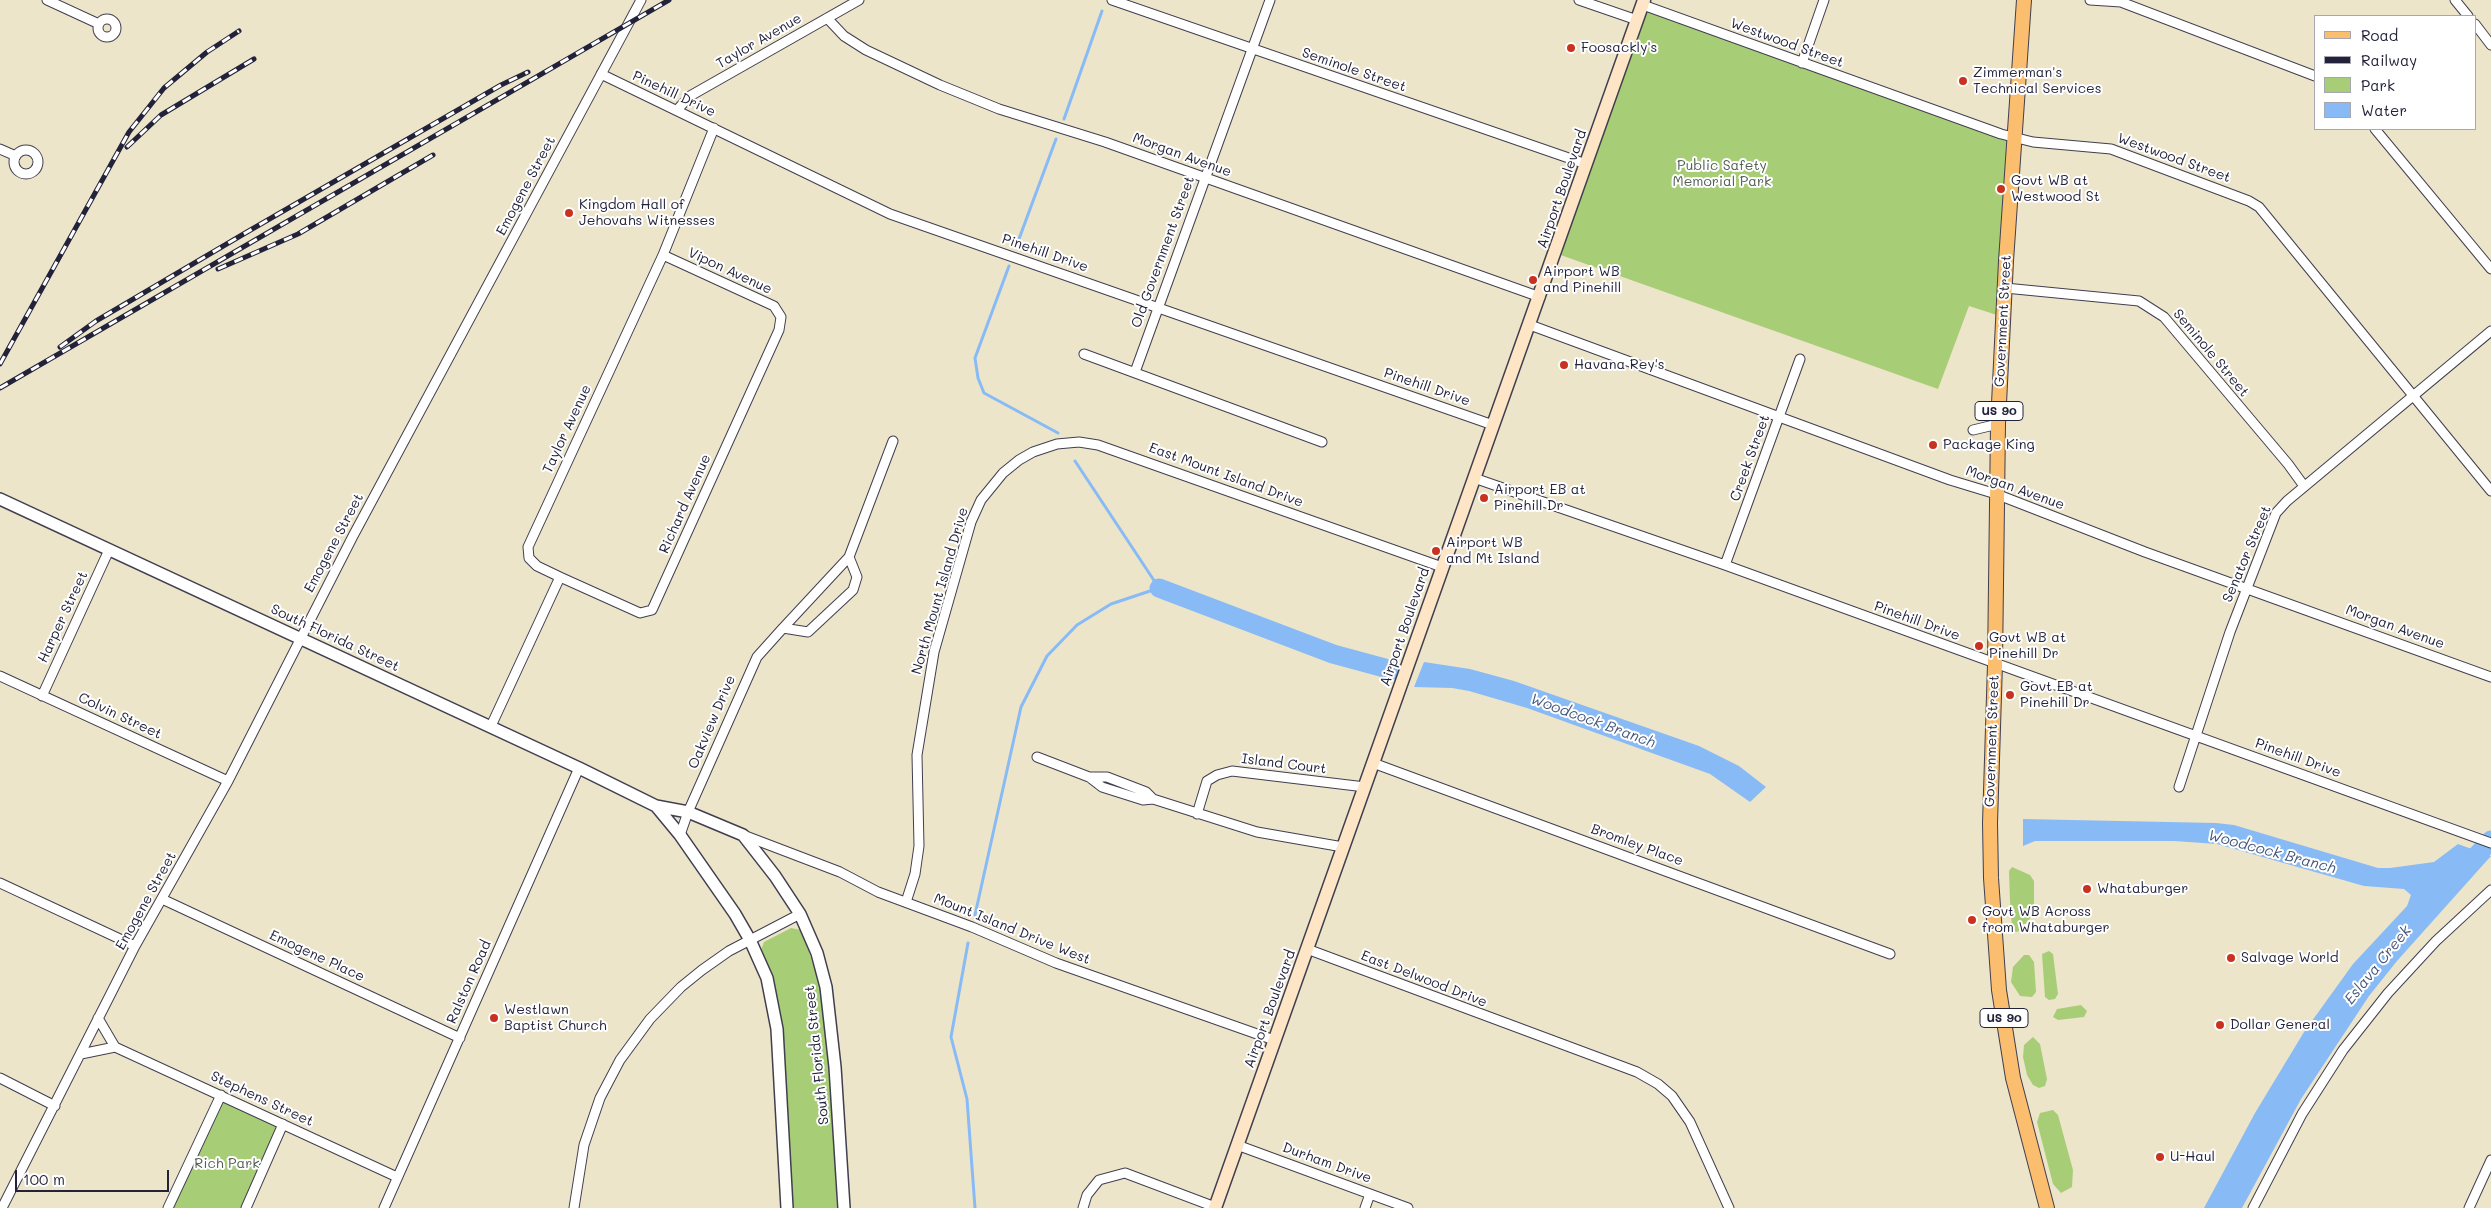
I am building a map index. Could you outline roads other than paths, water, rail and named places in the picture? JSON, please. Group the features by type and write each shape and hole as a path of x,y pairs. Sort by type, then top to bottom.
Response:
{"main road":[{"name":"Government Street","path":"2024,0 1998,424 1995,664 1990,823 1991,878 1999,990 2013,1078 2047,1208"},
{"name":"Airport Boulevard","path":"1215,1207 1644,3"}],"street":[{"path":"47,0 99,24"},
{"name":"Emogene Street","path":"2,1208 135,946 228,781 300,638 641,0"},
{"name":"Taylor Avenue","path":"677,110 690,96 859,0"},
{"name":"Seminole Street","path":"1112,0 1251,50 1586,164"},
{"name":"Old Government Street","path":"1135,372 1270,0"},
{"path":"1579,0 1637,20"},
{"path":"1802,63 1824,0"},
{"path":"2090,0 2121,2 2314,76"},
{"path":"2455,0 2467,15"},
{"name":"Westwood Street","path":"1644,3 1802,63 2015,138 2032,142 2110,149 2249,200 2259,207 2491,491"},
{"name":"Morgan Avenue","path":"827,18 844,36 866,50 940,85 999,109 1105,142 1540,297"},
{"path":"2476,25 2491,44"},
{"name":"Pinehill Drive","path":"601,74 890,214 1493,424"},
{"name":"Taylor Avenue","path":"560,578 537,566 529,558 528,546 663,255 714,128"},
{"path":"2376,130 2491,269"},
{"path":"0,149 16,156"},
{"name":"Vipon Avenue","path":"663,255 774,306 781,317"},
{"name":"Seminole Street","path":"2005,288 2139,301 2164,317 2288,464 2304,486"},
{"name":"Richard Avenue","path":"560,578 640,613 652,610 779,330 781,317"},
{"name":"Morgan Avenue","path":"1530,325 1779,418 1950,480 1996,494 2145,552 2491,677"},
{"name":"Senator Street","path":"2179,787 2230,632 2276,513 2304,486 2491,331"},
{"path":"1084,354 1322,442"},
{"name":"Creek Street","path":"1725,565 1800,359"},
{"path":"1973,430 1998,424"},
{"name":"Oakview Drive","path":"680,836 688,812 748,673 757,657 849,557 893,441"},
{"name":"East Mount Island Drive","path":"1003,473 1019,460 1048,446 1079,442 1098,445 1442,567"},
{"name":"North Mount Island Drive","path":"906,902 916,874 919,846 917,755 934,652 980,500 1003,473"},
{"name":"Pinehill Drive","path":"1474,478 1725,565 2491,842"},
{"name":"South Florida Street","path":"0,499 491,726 656,806 688,812 743,835 775,876 810,932 826,987 835,1067 844,1208"},
{"name":"Harper Street","path":"42,696 109,550"},
{"path":"783,628 808,632 853,590 857,577 849,557"},
{"path":"491,726 560,578"},
{"name":"Colvin Street","path":"0,676 228,781"},
{"path":"1038,758 1089,777 1102,787 1142,800 1153,799 1257,832 1343,847"},
{"name":"Bromley Place","path":"1373,763 1890,954"},
{"name":"Ralston Road","path":"384,1208 579,768"},
{"name":"Island Court","path":"1197,814 1207,781 1217,775 1232,771 1365,787"},
{"name":"South Florida Street","path":"656,806 727,902 750,940 767,978 777,1028 787,1208"},
{"name":"Mount Island Drive West","path":"743,835 840,872 878,892 1056,962 1274,1040"},
{"path":"0,883 135,946"},
{"path":"2253,1208 2302,1114 2343,1050 2394,987 2436,941 2491,890"},
{"name":"Emogene Place","path":"162,899 460,1038"},
{"path":"574,1208 584,1145 600,1098 620,1060 650,1019 681,987 729,951 800,914"},
{"name":"East Delwood Drive","path":"1307,950 1637,1072 1658,1084 1672,1096 1690,1122 1729,1208"},
{"path":"81,1054 116,1047 98,1018"},
{"name":"Stephens Street","path":"116,1047 397,1177"},
{"path":"0,1078 55,1106"},
{"path":"168,1208 221,1095"},
{"path":"246,1208 283,1124"},
{"name":"Durham Drive","path":"1237,1145 1408,1208"},
{"path":"2470,1208 2491,1160"},
{"path":"1083,1208 1087,1195 1100,1180 1125,1173 1215,1207"},
{"path":"1365,1208 1370,1194"}],"water":[{"path":"1424,662 1470,669 1514,681 1699,746 1739,766 1766,787 1750,802 1710,774 1527,708 1469,691 1452,688 1414,687"},
{"path":"2023,819 2234,825 2378,868 2434,862 2458,844 2491,856 2397,961 2369,996 2301,1099 2242,1208 2204,1208 2255,1113 2304,1032 2353,964 2407,906 2411,895 2404,889 2364,886 2217,844 2174,841 2035,841 2023,846"}],"waterway":[{"path":"1064,119 1102,11"},
{"path":"1016,247 1056,139"},
{"path":"1009,266 975,358 978,378 984,393 1058,433"},
{"path":"975,915 1021,707 1047,656 1077,625 1111,604 1159,588 1075,461"},
{"name":"Woodcock Branch","path":"1159,588 1333,654 1392,670"},
{"name":"Eslava Creek","path":"2463,870 2491,840"},
{"path":"968,943 951,1037 967,1099 975,1208"}],"railway":[{"path":"0,388 669,0"},
{"path":"0,364 129,132 164,88 207,52 239,31"},
{"path":"127,147 161,115 254,59"},
{"path":"60,347 96,321 247,232 501,85 528,72"},
{"path":"218,269 298,234 433,155"}],"place":[{"name":"Foosackly's","path":"1571,48"},
{"name":"Zimmerman's Technical Services","path":"1963,81"},
{"name":"Govt WB at Westwood St","path":"2001,189"},
{"name":"Kingdom Hall of Jehovahs Witnesses","path":"569,213"},
{"name":"Airport WB and Pinehill","path":"1533,280"},
{"name":"Havana Rey's","path":"1564,365"},
{"name":"Package King","path":"1933,445"},
{"name":"Airport EB at Pinehill Dr","path":"1484,498"},
{"name":"Airport WB and Mt Island","path":"1436,551"},
{"name":"Govt WB at Pinehill Dr","path":"1979,646"},
{"name":"Govt EB at Pinehill Dr","path":"2010,695"},
{"name":"Whataburger","path":"2087,889"},
{"name":"Govt WB Across from Whataburger","path":"1972,920"},
{"name":"Salvage World","path":"2231,958"},
{"name":"Westlawn Baptist Church","path":"494,1018"},
{"name":"Dollar General","path":"2220,1025"},
{"name":"U-Haul","path":"2160,1157"}],"park label":[{"name":"Public Safety Memorial Park","path":"1722,174"},
{"name":"Rich Park","path":"227,1164"}]}
